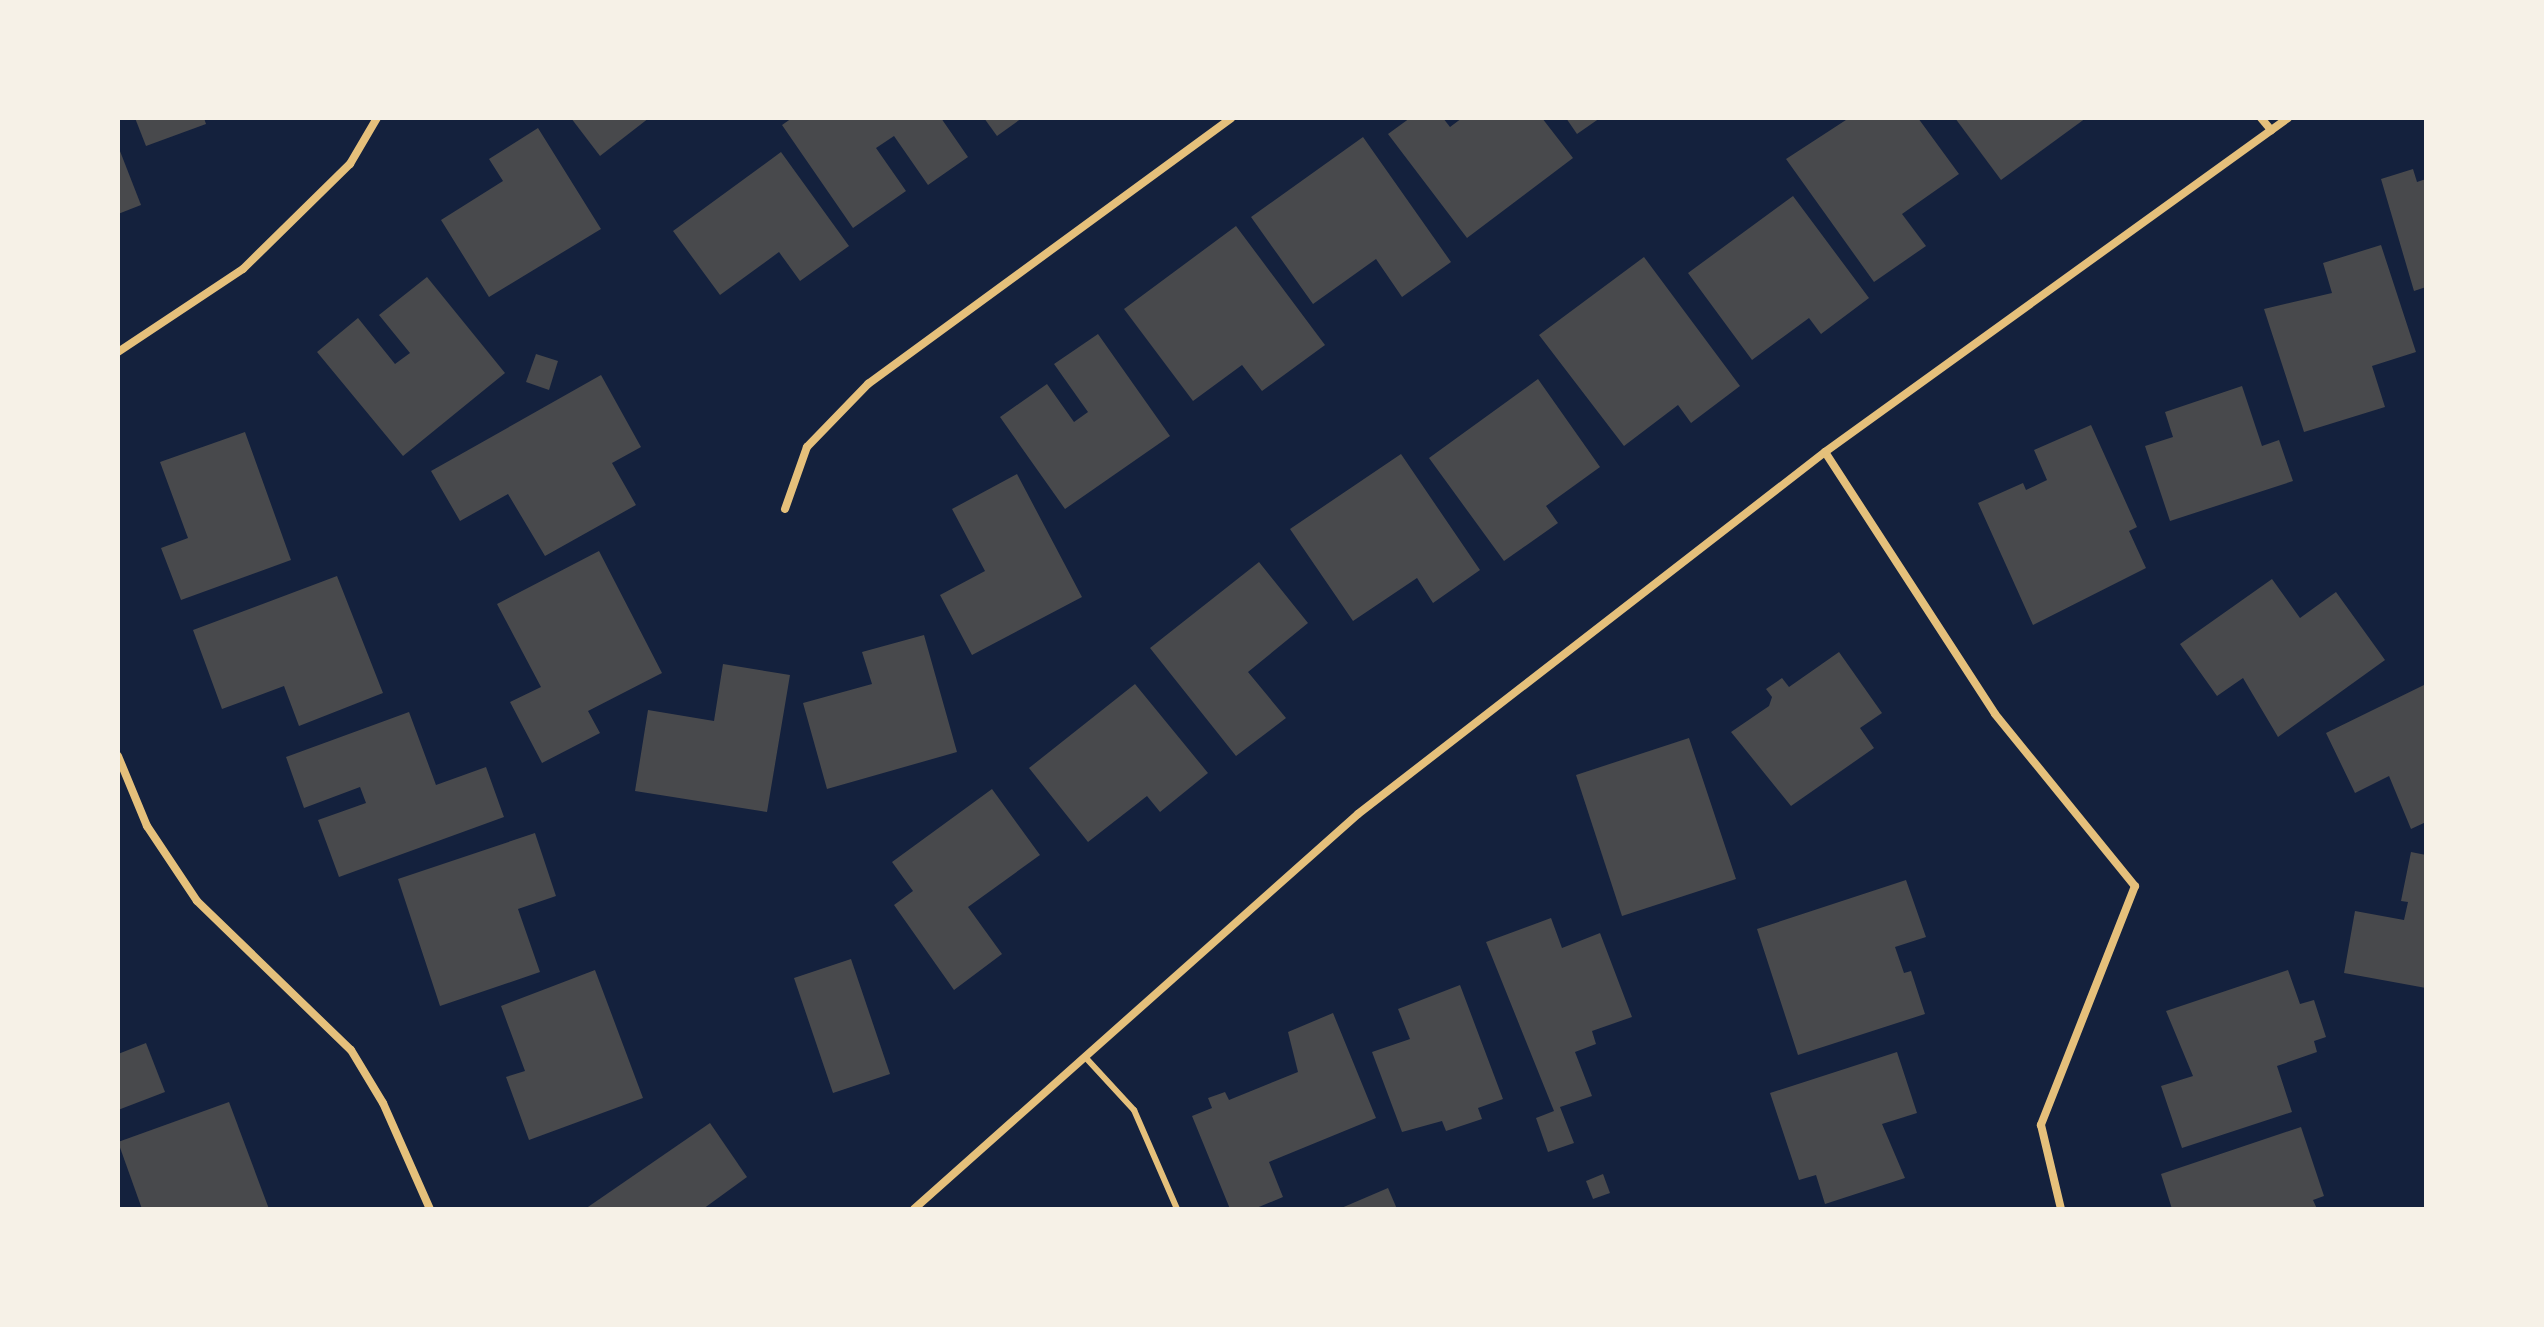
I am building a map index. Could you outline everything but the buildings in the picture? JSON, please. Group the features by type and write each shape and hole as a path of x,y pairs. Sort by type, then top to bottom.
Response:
{"street":[{"path":"118,352 243,269 350,164 377,118"},
{"path":"785,509 807,447 868,384 1231,118"},
{"path":"2261,118 2271,130"},
{"path":"914,1209 1358,814 1825,452 2288,118"},
{"path":"1825,452 1995,714 2135,886 2041,1125 2061,1209"},
{"path":"118,756 147,826 197,901 351,1050 395,1128 430,1209"}],"lane":[{"path":"1086,1058 1134,1110 1177,1209"}]}
